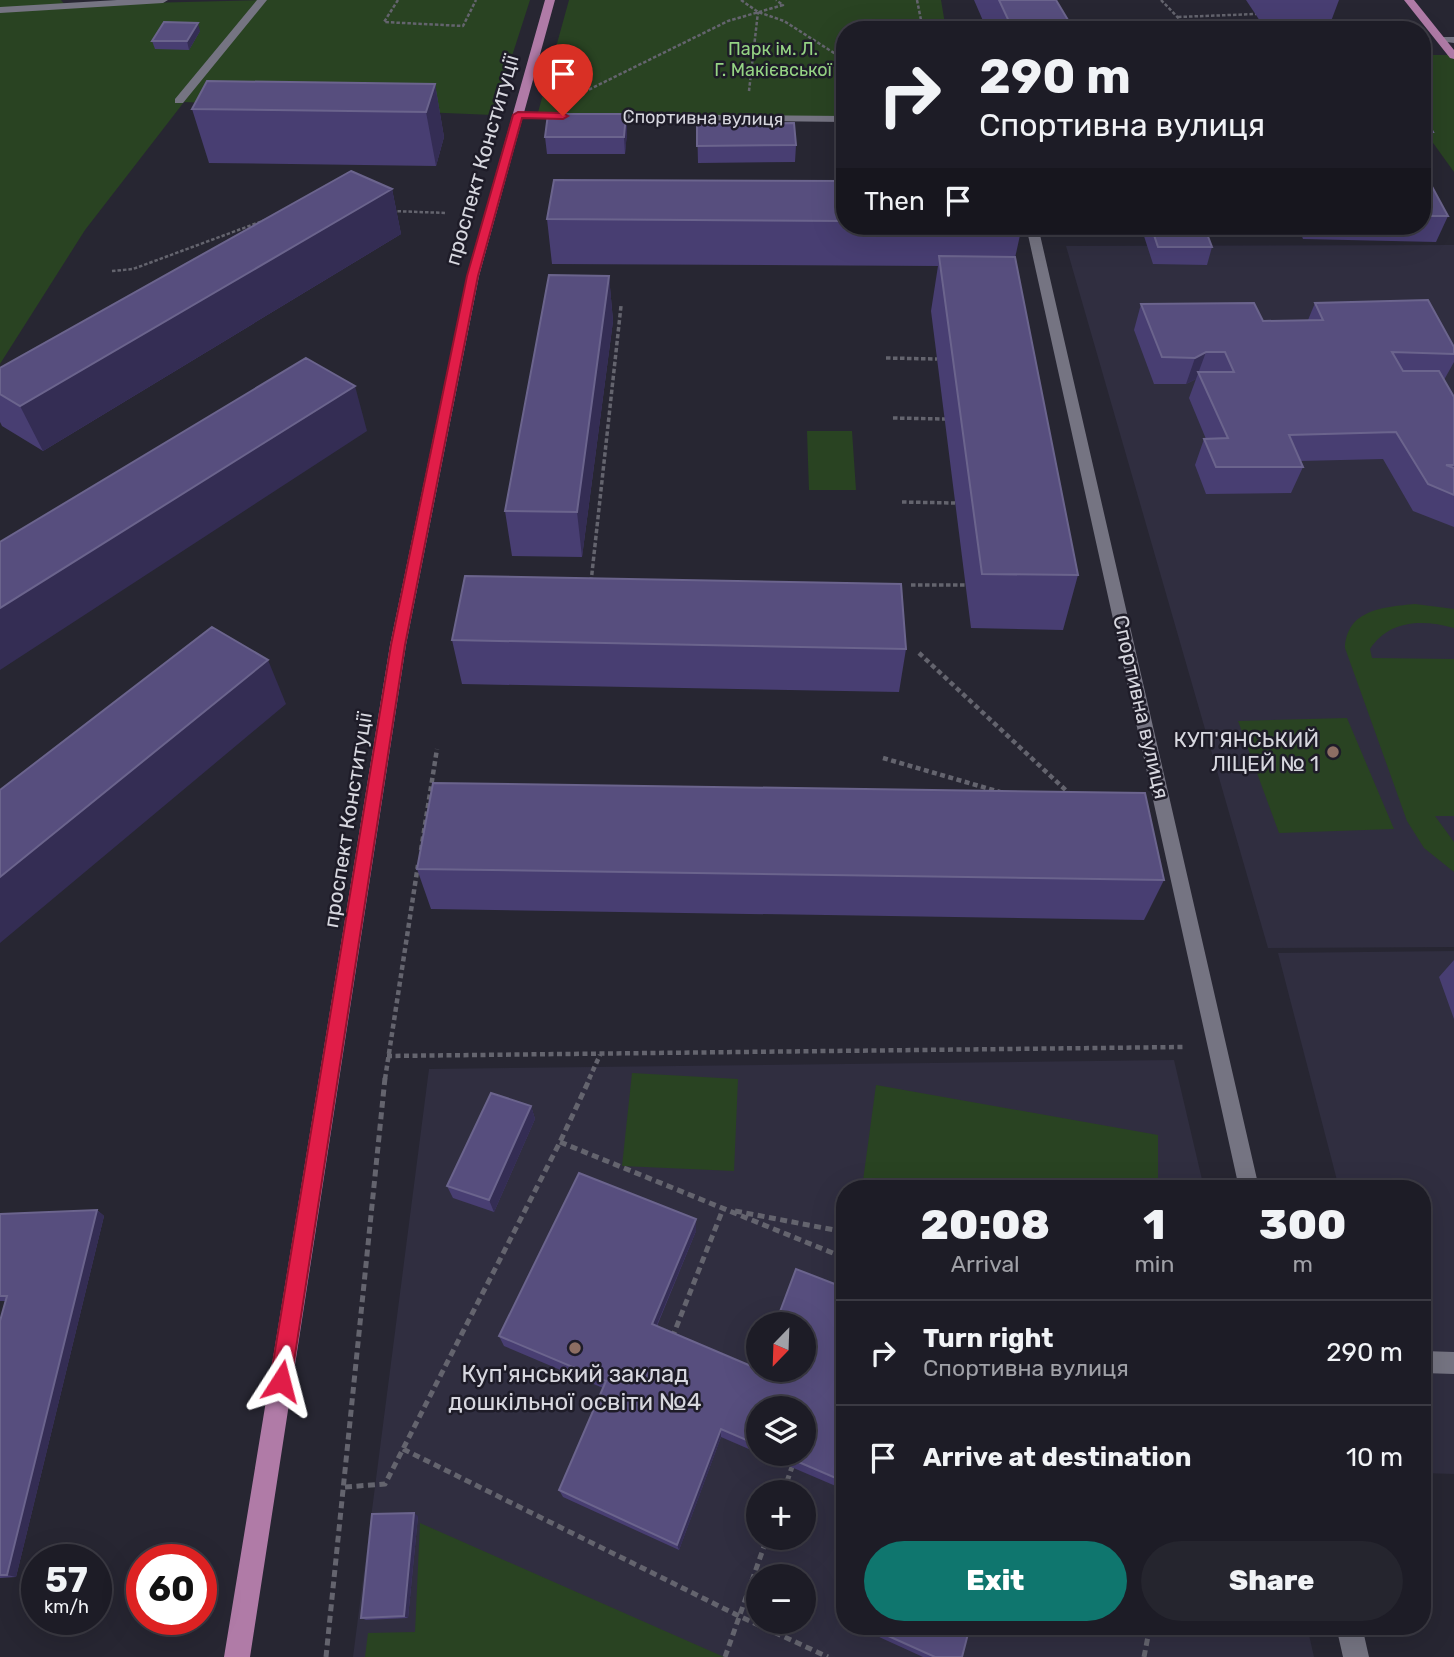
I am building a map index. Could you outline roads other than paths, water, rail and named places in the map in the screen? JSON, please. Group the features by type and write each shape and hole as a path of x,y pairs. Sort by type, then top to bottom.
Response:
{"main road":[{"name":"проспект Конституції","path":"237,1657 398,645 473,276 550,0"},
{"path":"1409,0 1427,21"},
{"path":"1431,26 1454,56"}],"street":[{"path":"0,10 163,0"},
{"path":"179,101 262,0"},
{"path":"1442,39 1454,40"},
{"path":"518,115 579,116"},
{"name":"Спортивна вулиця","path":"593,116 836,119"},
{"name":"Спортивна вулиця","path":"1034,235 1247,1180"},
{"path":"1431,1362 1454,1363"},
{"path":"1351,1635 1356,1657"}],"place":[{"name":"КУП'ЯНСЬКИЙ ЛІЦЕЙ № 1","path":"1333,752"},
{"name":"Куп'янський заклад дошкільної освіти №4","path":"575,1348"}],"park label":[{"name":"Парк ім. Л. Г. Макієвської","path":"773,59"}]}
